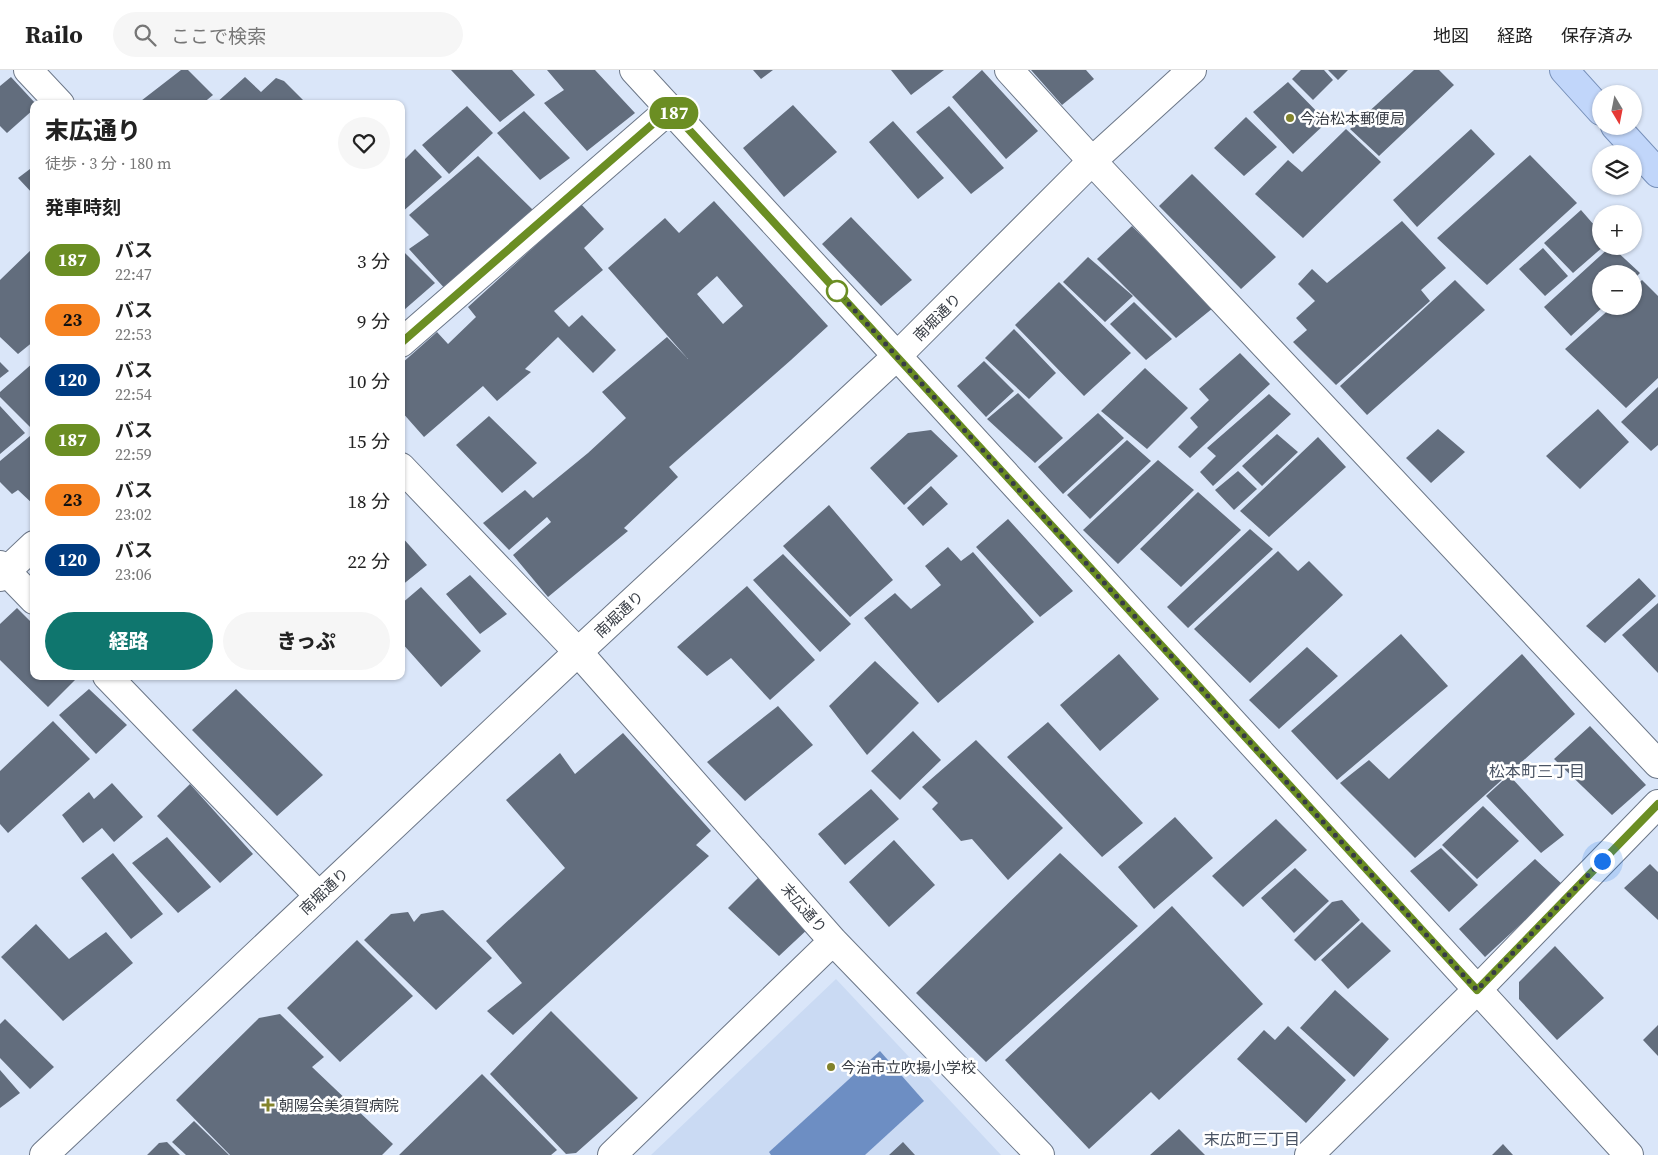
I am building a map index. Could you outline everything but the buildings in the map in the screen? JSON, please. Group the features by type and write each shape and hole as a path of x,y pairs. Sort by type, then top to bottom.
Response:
{"main road":[{"path":"1564,70 1592,101"},
{"path":"1623,135 1658,173"}],"street":[{"path":"28,70 56,100"},
{"path":"634,70 1630,1155"},
{"path":"1009,70 1092,162 1658,764"},
{"name":"南堀通り","path":"44,1155 578,652 897,356 1092,162 1192,70"},
{"path":"405,340 670,109"},
{"name":"末広通り","path":"405,471 578,652 833,941 1040,1155"},
{"path":"30,548 2,571 30,596"},
{"path":"111,680 319,896"},
{"path":"1309,1155 1477,990 1658,804"},
{"path":"612,1155 833,941"}],"shaded area":[{"name":"今治市立吹揚小学校","path":"836,979 1001,1155 651,1155"}],"water":[{"path":"880,1051 924,1101 865,1155 771,1155 769,1152"}],"bus line":[{"name":"187","path":"405,340 670,109 1477,990 1658,804"}],"place":[{"name":"今治松本郵便局","path":"1290,118"},
{"name":"今治市立吹揚小学校","path":"831,1067"},
{"name":"朝陽会美須賀病院","path":"268,1105"}],"district":[{"name":"松本町三丁目","path":"1537,771"},
{"name":"末広町三丁目","path":"1252,1139"}],"route":[{"path":"837,291 1477,990 1602,861"}]}
